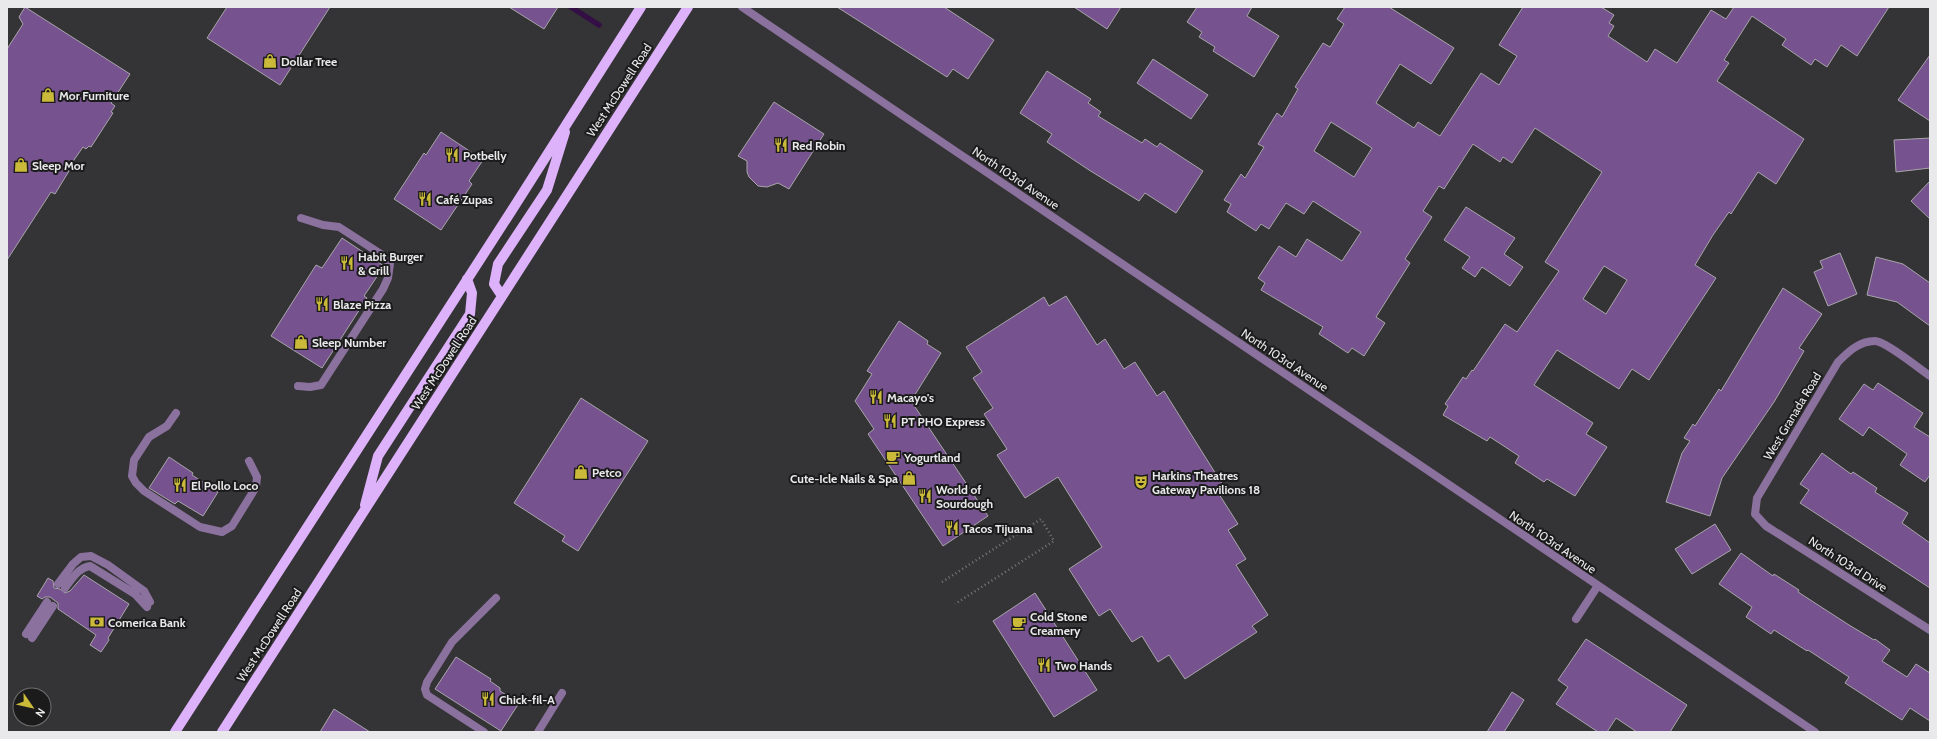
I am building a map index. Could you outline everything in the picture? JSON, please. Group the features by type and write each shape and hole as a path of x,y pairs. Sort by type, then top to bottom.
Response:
{"main road":[{"path":"175,732 467,279 640,7"},
{"name":"West McDowell Road","path":"222,732 688,7"},
{"path":"502,296 494,284 498,264 547,190 570,117"},
{"path":"362,514 378,456 470,314 472,293 467,279"}],"street":[{"name":"North 103rd Avenue","path":"742,7 1597,587 1815,732"},
{"path":"298,386 310,387 321,384 383,289 388,278 390,264 384,256 339,227 323,225 301,218"},
{"name":"West Granada Road","path":"1755,514 1757,498 1838,362 1851,349 1866,342 1877,340 1891,348 1930,376"},
{"path":"176,413 167,426 149,437 134,460 132,476 136,483 144,491 200,527 222,532 232,526 256,487 257,477 249,461"},
{"name":"North 103rd Drive","path":"1755,514 1766,526 1930,630"},
{"path":"62,586 73,564 81,557 91,556 108,565 144,591 148,605"},
{"path":"1576,619 1597,587"},
{"path":"484,732 427,695 424,689 452,642 496,598"},
{"path":"29,636 50,604"},
{"path":"538,732 562,693"}],"path":[{"path":"942,582 1041,519 1054,540 955,604"}],"building":[{"path":"25,7 130,74 111,103 115,106 111,112 113,113 91,147 89,146 86,149 83,147 67,170 69,171 55,194 51,192 7,260 7,49 23,24 19,17"},
{"name":"Dollar Tree","path":"227,7 330,7 280,85 207,38"},
{"path":"509,7 558,7 544,29"},
{"path":"837,7 944,7 994,40 968,79 953,69 947,77"},
{"path":"1074,7 1121,7 1107,29"},
{"path":"1197,7 1252,7 1247,16 1279,36 1254,77 1213,51 1215,47 1199,37 1202,32 1187,22"},
{"path":"1345,7 1389,7 1454,48 1431,84 1400,64 1376,103 1414,128 1418,122 1440,136 1481,73 1499,85 1517,56 1499,45 1523,7 1601,7 1614,15 1609,23 1614,26 1608,36 1647,62 1655,49 1677,63 1711,10 1726,19 1734,7 1889,7 1857,56 1841,45 1827,67 1815,59 1811,65 1782,45 1786,39 1752,16 1724,60 1729,63 1717,81 1804,139 1776,184 1758,172 1731,214 1729,212 1713,235 1695,265 1716,278 1649,380 1632,369 1619,389 1557,350 1534,385 1593,423 1586,434 1607,447 1575,496 1547,479 1544,482 1515,463 1519,456 1490,437 1487,441 1443,415 1448,406 1445,404 1463,377 1466,379 1472,370 1473,371 1505,324 1517,332 1559,271 1545,262 1602,172 1535,128 1512,163 1503,157 1500,162 1473,144 1444,189 1439,186 1423,211 1432,217 1405,259 1410,263 1376,317 1385,323 1364,356 1352,348 1348,353 1319,334 1323,327 1261,290 1265,283 1258,278 1279,246 1296,257 1307,239 1342,261 1361,232 1313,201 1304,214 1286,203 1269,229 1261,224 1256,231 1227,212 1231,204 1224,200 1241,174 1245,178 1264,147 1258,144 1277,113 1282,117 1298,89 1295,87 1323,43 1330,47 1344,24 1337,19","holes":["1331,122 1372,148 1354,177 1314,151","1604,266 1627,280 1606,314 1583,299"]},
{"path":"1930,55 1930,121 1898,100"},
{"path":"1153,59 1208,95 1191,119 1137,83"},
{"path":"1047,71 1091,99 1088,103 1101,112 1098,116 1142,143 1145,139 1157,147 1160,143 1203,171 1176,213 1145,193 1139,201 1089,170 1047,142 1052,134 1020,113"},
{"name":"Red Robin","path":"774,102 824,134 789,189 778,183 767,187 758,186 749,177 747,172 747,161 738,156"},
{"path":"441,132 483,160 469,181 472,184 441,230 394,199 424,153 426,155"},
{"path":"1930,138 1930,168 1896,172 1894,140"},
{"path":"1930,181 1930,219 1911,201"},
{"path":"1466,207 1515,238 1504,254 1523,267 1510,286 1482,267 1475,277 1462,268 1470,257 1444,240"},
{"path":"342,238 384,266 364,296 367,298 322,368 271,336 316,265 322,268"},
{"path":"1840,253 1857,294 1828,306 1814,272 1823,268 1820,261"},
{"path":"1876,257 1903,264 1930,283 1930,326 1897,302 1867,295"},
{"path":"1783,288 1822,314 1799,348 1804,351 1774,402 1722,478 1710,516 1666,502 1682,453 1690,441 1684,438 1693,424 1695,426 1719,389 1721,391"},
{"name":"Harkins Theatres Gateway Pavilions 18","path":"1066,296 1097,345 1105,339 1124,369 1135,362 1157,396 1164,391 1224,487 1217,491 1238,524 1228,530 1246,559 1236,565 1268,615 1252,626 1257,632 1185,679 1169,655 1158,662 1142,636 1132,642 1110,609 1099,616 1069,569 1102,547 1058,477 1025,498 997,455 1007,449 984,414 993,408 973,378 982,372 966,347 1044,297 1049,306"},
{"path":"899,321 928,341 927,344 941,353 911,401 988,516 943,546 868,434 874,429 855,401 872,374 867,371"},
{"path":"1878,383 1923,413 1914,427 1930,437 1930,475 1925,482 1900,465 1907,454 1869,427 1863,436 1839,419 1864,384 1873,390"},
{"name":"Petco","path":"581,398 648,441 578,551 562,541 565,536 514,503"},
{"path":"1822,453 1851,474 1853,472 1877,488 1875,492 1908,513 1902,523 1930,543 1930,588 1800,503 1809,490 1800,484"},
{"name":"El Pollo Loco","path":"169,457 193,473 192,475 218,492 203,516 178,501 175,504 149,488"},
{"path":"1715,524 1731,550 1692,574 1675,549"},
{"path":"1741,553 1773,576 1774,574 1799,590 1798,592 1849,625 1874,640 1875,639 1890,650 1882,661 1907,677 1916,664 1930,673 1930,721 1910,708 1902,720 1845,683 1849,677 1774,630 1771,634 1746,617 1752,607 1719,584"},
{"name":"Comerica Bank","path":"84,575 129,604 101,652 90,645 96,635 58,609 58,603 50,597 45,597 42,599 37,596 48,578 53,581 54,588 60,589 65,593 70,591"},
{"path":"1035,593 1097,690 1054,717 993,621"},
{"path":"1586,639 1687,705 1670,732 1637,732 1616,718 1607,732 1598,732 1556,704 1568,687 1558,680"},
{"path":"456,657 491,679 490,681 500,688 500,691 519,703 501,731 435,689"},
{"path":"1512,692 1524,700 1504,732 1487,732"},
{"path":"334,709 370,732 320,732"}],"waterway":[{"path":"571,7 599,25"}],"place":[{"name":"Dollar Tree","path":"270,61"},
{"name":"Mor Furniture","path":"48,95"},
{"name":"Red Robin","path":"781,145"},
{"name":"Potbelly","path":"452,155"},
{"name":"Sleep Mor","path":"21,165"},
{"name":"Café Zupas","path":"425,199"},
{"name":"Habit Burger & Grill","path":"347,263"},
{"name":"Blaze Pizza","path":"322,304"},
{"name":"Sleep Number","path":"301,342"},
{"name":"Macayo's","path":"876,397"},
{"name":"PT PHO Express","path":"890,421"},
{"name":"Yogurtland","path":"893,457"},
{"name":"Petco","path":"581,472"},
{"name":"Cute-Icle Nails & Spa","path":"909,478"},
{"name":"Harkins Theatres Gateway Pavilions 18","path":"1141,482"},
{"name":"El Pollo Loco","path":"180,485"},
{"name":"World of Sourdough","path":"925,496"},
{"name":"Tacos Tijuana","path":"952,528"},
{"name":"Comerica Bank","path":"97,622"},
{"name":"Cold Stone Creamery","path":"1019,623"},
{"name":"Two Hands","path":"1044,665"},
{"name":"Chick-fil-A","path":"488,699"}]}
